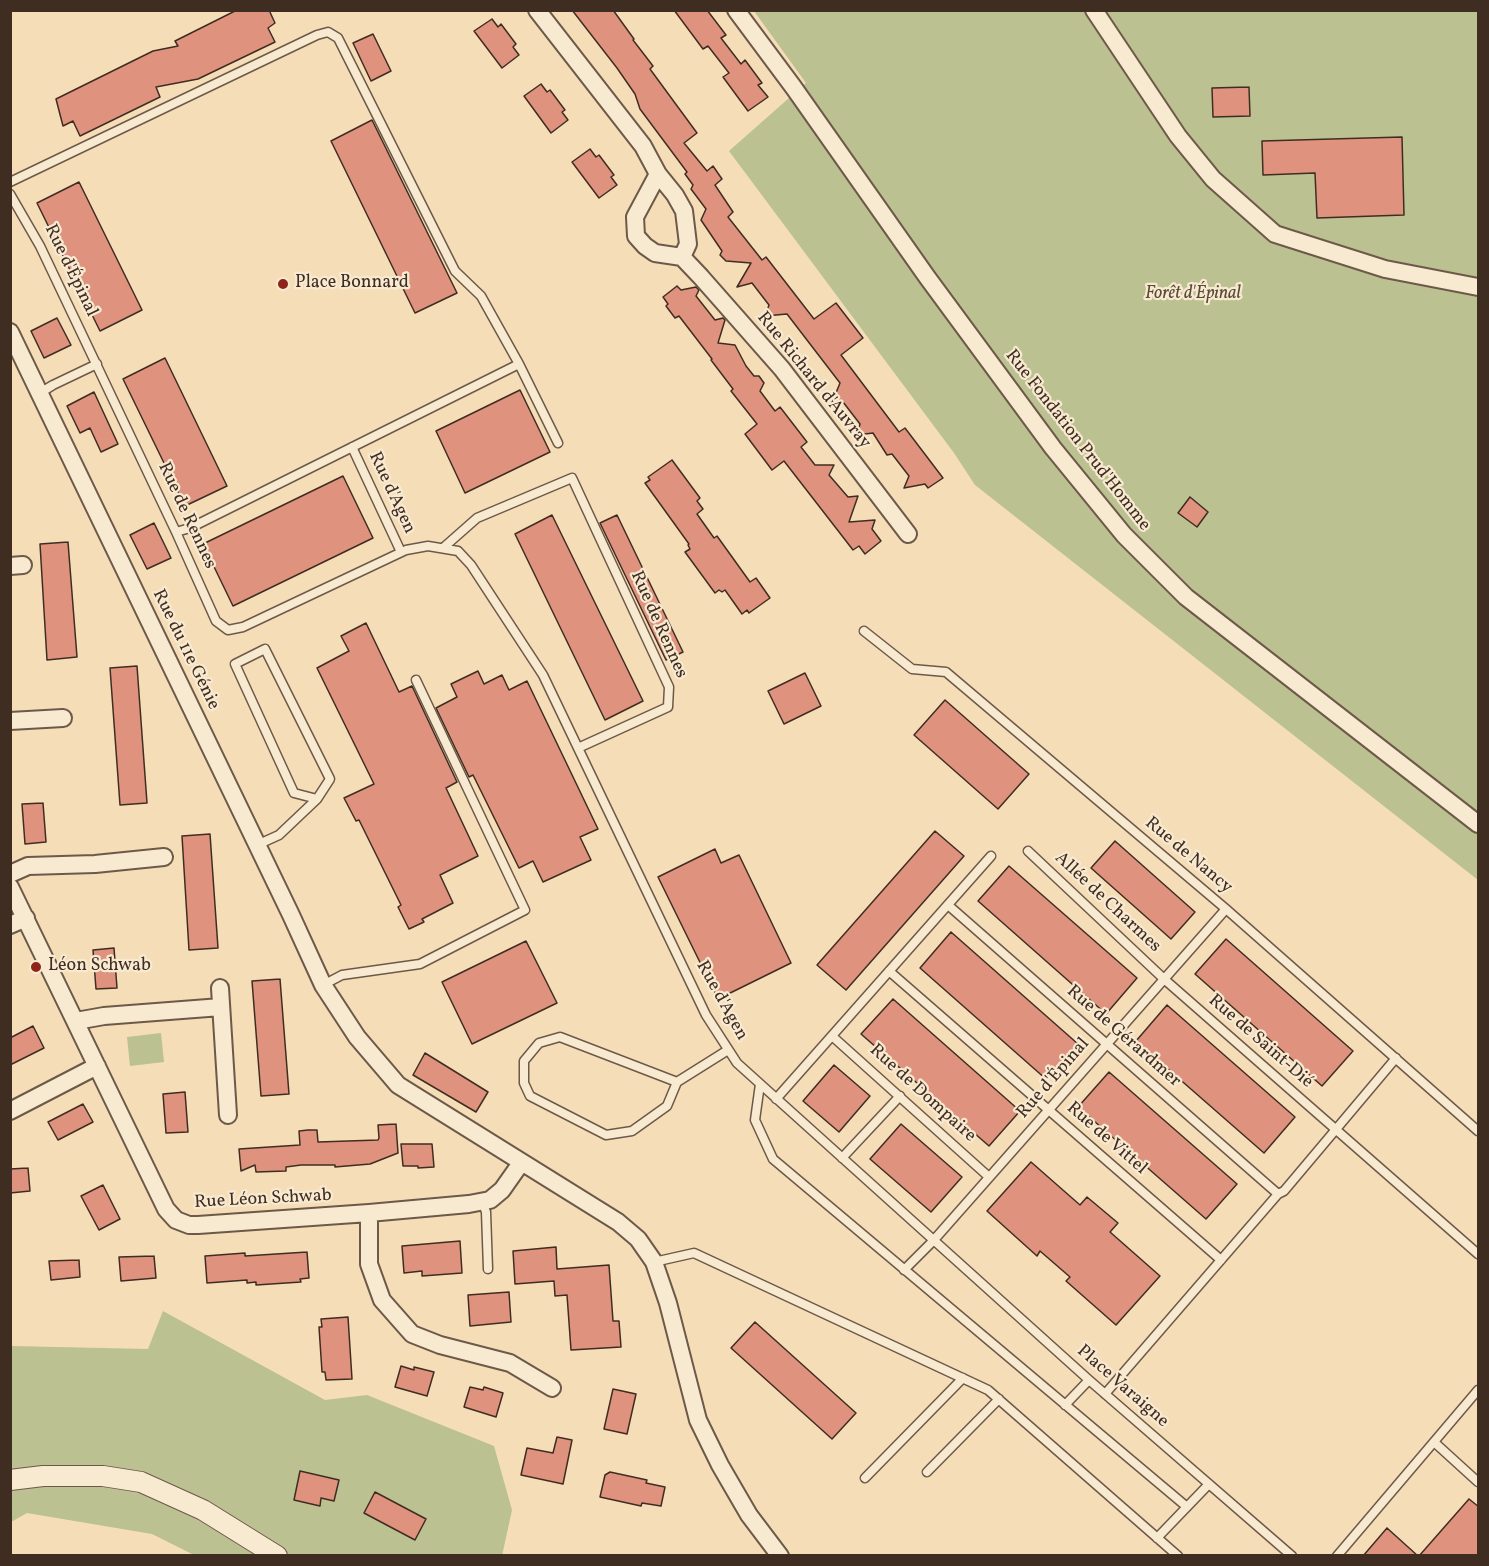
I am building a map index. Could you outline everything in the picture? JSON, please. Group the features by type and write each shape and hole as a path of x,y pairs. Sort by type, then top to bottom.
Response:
{"street":[{"path":"537,10 643,146 658,174 675,195 684,211 688,244 682,257 656,253 636,236 635,217 658,174"},
{"name":"Rue Fondation Prud'Homme","path":"736,10 1053,448 1124,535 1186,597 1479,824"},
{"path":"1094,10 1179,136 1213,179 1275,234 1384,269 1479,287"},
{"name":"Rue Richard d'Auvray","path":"682,257 782,369 908,534"},
{"name":"Rue du 11e Génie","path":"10,332 323,985 357,1037 398,1085 618,1222 638,1239 654,1262 668,1303 698,1420 720,1465 749,1515 780,1556"},
{"path":"10,721 63,718"},
{"path":"10,874 28,866 95,864 164,857"},
{"name":"Rue Léon Schwab","path":"10,887 18,921 76,1021 166,1209 176,1220 189,1225 369,1213 490,1200 502,1190 520,1162"},
{"path":"220,988 228,1115"},
{"path":"76,1021 104,1016 221,1007"},
{"path":"10,1111 97,1066"},
{"path":"369,1213 369,1264 382,1300 412,1334 440,1345 510,1363 552,1388"},
{"path":"10,1480 43,1476 103,1476 141,1482 203,1510 277,1556"}],"lane":[{"path":"10,183 317,35 328,32 338,38 455,271 481,297 519,364 558,443"},
{"name":"Rue d'Épinal","path":"10,195 40,246 97,364"},
{"path":"40,393 97,364"},
{"name":"Rue de Rennes","path":"97,364 216,621 228,630 243,627 401,552 428,546 443,548 477,518 572,478 669,687 668,707 578,748"},
{"path":"176,532 190,528 519,364"},
{"name":"Rue d'Agen","path":"352,447 401,552"},
{"path":"443,548 458,551 471,565 543,675 578,748"},
{"name":"Rue de Nancy","path":"864,631 912,669 946,672 1226,909 1479,1131"},
{"path":"257,845 279,835 317,799 330,779 265,649 235,664 294,794 317,799"},
{"path":"323,985 342,975 420,963 525,910 416,680"},
{"name":"Rue d'Agen","path":"578,748 706,1015 737,1063 933,1241"},
{"name":"Allée de Charmes","path":"1028,851 1164,979"},
{"path":"776,1099 991,856"},
{"name":"Rue de Gérardmer","path":"948,905 1278,1194"},
{"name":"Rue d'Épinal","path":"904,1270 933,1241 1226,909"},
{"name":"Rue de Vittel","path":"889,971 1221,1260"},
{"name":"Rue de Saint-Dié","path":"1164,979 1479,1254"},
{"name":"Rue de Dompaire","path":"832,1036 989,1177"},
{"path":"677,1082 560,1037 539,1043 524,1061 524,1083 530,1096 606,1135 632,1131 667,1106 677,1082 728,1050"},
{"path":"1105,1394 1278,1194 1284,1191 1396,1058"},
{"path":"760,1084 755,1120 773,1160 1187,1507"},
{"path":"842,1158 900,1096"},
{"path":"482,1201 486,1212 488,1269"},
{"name":"Place Varaigne","path":"933,1241 1292,1556"},
{"path":"654,1262 694,1253 988,1390 1178,1556"},
{"path":"865,1478 963,1378"},
{"path":"1065,1405 1089,1380"},
{"path":"1337,1556 1479,1390"},
{"path":"927,1472 999,1399"},
{"path":"1434,1442 1479,1482"},
{"path":"1157,1538 1209,1485"}],"green space":[{"name":"Forêt d'Épinal","path":"754,11 1478,11 1478,880 975,485 954,453 729,151 806,83"},
{"path":"161,1033 164,1062 130,1066 127,1037"},
{"path":"163,1311 325,1400 367,1395 494,1446 512,1510 502,1556 194,1555 152,1534 27,1513 11,1522 11,1346 148,1349"}],"building":[{"path":"237,10 269,10 275,23 268,28 275,42 198,79 156,87 160,97 80,136 73,121 63,126 56,99 153,51 178,46 175,41"},
{"path":"572,10 613,10 653,66 650,69 697,133 684,143 707,171 713,166 722,179 715,185 733,212 728,217 762,260 766,257 814,319 836,303 863,338 841,355 899,432 905,428 943,478 928,488 925,484 904,488 909,476 892,454 887,455 873,433 857,435 860,424 843,402 831,405 840,383 787,314 765,316 769,305 752,283 737,287 751,263 726,261 720,255 722,251 701,220 706,209 691,189 693,185 685,174 687,172 640,109 635,94 617,68"},
{"path":"674,10 707,10 726,35 721,38 741,64 745,60 762,83 758,85 768,97 748,111 723,77 729,73 708,46 703,49"},
{"path":"492,19 498,27 501,24 516,44 513,47 519,55 502,68 474,31"},
{"path":"373,34 391,71 371,81 353,43"},
{"path":"541,84 547,92 550,90 565,110 562,112 568,120 551,133 524,96"},
{"path":"1249,87 1250,116 1213,117 1212,88"},
{"path":"372,120 457,293 415,313 331,141"},
{"path":"1402,137 1404,215 1317,218 1315,173 1263,175 1262,141"},
{"path":"590,149 596,157 599,155 614,175 611,177 617,185 599,198 572,162"},
{"path":"79,182 142,310 100,331 37,203"},
{"path":"677,286 681,290 696,287 699,290 696,296 715,320 723,318 725,320 718,343 735,345 746,366 764,383 760,391 775,411 780,407 807,442 801,447 815,465 834,465 829,475 848,497 858,496 849,522 875,520 872,529 881,541 865,554 859,546 853,550 784,461 772,470 745,434 757,424 679,316 675,318 666,306 668,304 663,297"},
{"path":"57,318 71,345 44,358 31,331"},
{"path":"165,358 227,486 185,506 123,379"},
{"path":"520,390 550,452 465,493 436,431"},
{"path":"94,392 118,444 101,452 90,428 80,433 67,406"},
{"path":"672,460 700,498 697,501 703,509 697,514 714,538 717,536 750,582 756,578 770,598 749,613 747,610 742,614 725,590 715,593 685,552 690,549 689,544 645,483 650,480 648,477"},
{"path":"343,476 373,538 233,606 203,544"},
{"path":"1190,497 1208,512 1197,527 1178,513"},
{"path":"552,515 643,701 605,720 515,534"},
{"path":"617,515 683,652 666,660 600,523"},
{"path":"154,523 171,558 147,569 130,535"},
{"path":"68,542 77,657 47,660 40,544"},
{"path":"366,623 399,692 412,686 457,782 446,788 478,856 440,875 453,903 422,919 424,922 409,929 398,907 401,905 359,820 356,821 344,798 374,784 317,668 349,651 341,636"},
{"path":"137,666 147,803 120,805 110,668"},
{"path":"478,671 484,684 502,675 509,690 527,681 598,829 580,837 591,860 543,882 533,861 519,868 473,775 469,777 436,708 457,697 451,684"},
{"path":"805,673 821,706 784,724 768,691"},
{"path":"945,700 1029,774 998,809 914,735"},
{"path":"43,803 46,842 25,844 22,804"},
{"path":"935,831 964,856 846,990 817,965"},
{"path":"210,834 218,948 189,950 182,836"},
{"path":"1115,841 1195,912 1171,939 1091,868"},
{"path":"715,849 721,863 739,855 791,963 718,999 658,877"},
{"path":"1009,866 1137,978 1106,1014 978,901"},
{"path":"951,932 1078,1044 1047,1080 920,968"},
{"path":"1226,939 1353,1051 1322,1086 1195,974"},
{"path":"526,941 557,1003 472,1044 442,982"},
{"path":"114,948 117,988 96,989 93,950"},
{"path":"280,979 289,1094 261,1096 252,981"},
{"path":"893,999 1020,1111 989,1146 861,1034"},
{"path":"1167,1005 1295,1117 1264,1153 1136,1041"},
{"path":"33,1026 44,1048 10,1065 10,1038"},
{"path":"425,1053 488,1092 476,1112 413,1075"},
{"path":"834,1065 870,1096 839,1132 803,1101"},
{"path":"1109,1072 1237,1184 1206,1219 1078,1107"},
{"path":"185,1092 188,1132 166,1133 163,1094"},
{"path":"83,1104 93,1122 58,1140 48,1122"},
{"path":"396,1124 398,1153 370,1164 335,1167 335,1165 301,1165 286,1167 286,1171 256,1172 255,1165 241,1171 239,1149 300,1145 299,1131 308,1130 317,1130 318,1142 378,1140 378,1125"},
{"path":"901,1124 962,1177 931,1212 870,1159"},
{"path":"401,1144 432,1144 434,1167 403,1166"},
{"path":"1031,1162 1080,1205 1087,1197 1118,1223 1110,1232 1160,1276 1116,1325 1066,1281 1070,1277 1040,1251 1037,1256 987,1211"},
{"path":"28,1168 30,1191 10,1193 10,1169"},
{"path":"103,1185 120,1219 99,1230 81,1196"},
{"path":"460,1241 462,1273 422,1276 422,1271 404,1273 402,1246"},
{"path":"556,1247 557,1269 609,1265 613,1321 619,1321 621,1347 571,1350 567,1295 555,1296 554,1281 515,1284 513,1251"},
{"path":"307,1252 309,1278 300,1279 301,1282 256,1285 256,1282 247,1283 247,1280 207,1283 205,1256"},
{"path":"154,1256 156,1278 121,1281 119,1257"},
{"path":"79,1260 80,1277 51,1280 49,1261"},
{"path":"509,1292 511,1322 470,1326 468,1295"},
{"path":"348,1317 352,1379 326,1380 325,1372 322,1372 319,1327 322,1327 321,1319"},
{"path":"755,1322 856,1413 832,1439 731,1348"},
{"path":"401,1366 434,1372 427,1396 395,1387"},
{"path":"470,1387 483,1390 484,1387 503,1393 496,1417 464,1407"},
{"path":"613,1389 636,1394 627,1434 604,1429"},
{"path":"557,1437 572,1440 563,1484 521,1475 527,1448 553,1453"},
{"path":"300,1471 339,1480 334,1501 321,1498 320,1506 294,1500"},
{"path":"610,1472 647,1480 646,1483 665,1487 661,1506 642,1503 641,1506 600,1497 605,1475"},
{"path":"375,1492 426,1519 415,1540 364,1513"},
{"path":"1469,1499 1479,1507 1479,1556 1419,1556"},
{"path":"1387,1528 1418,1556 1363,1556"}],"place":[{"name":"Place Bonnard","path":"283,284"},
{"name":"Léon Schwab","path":"36,967"}]}
